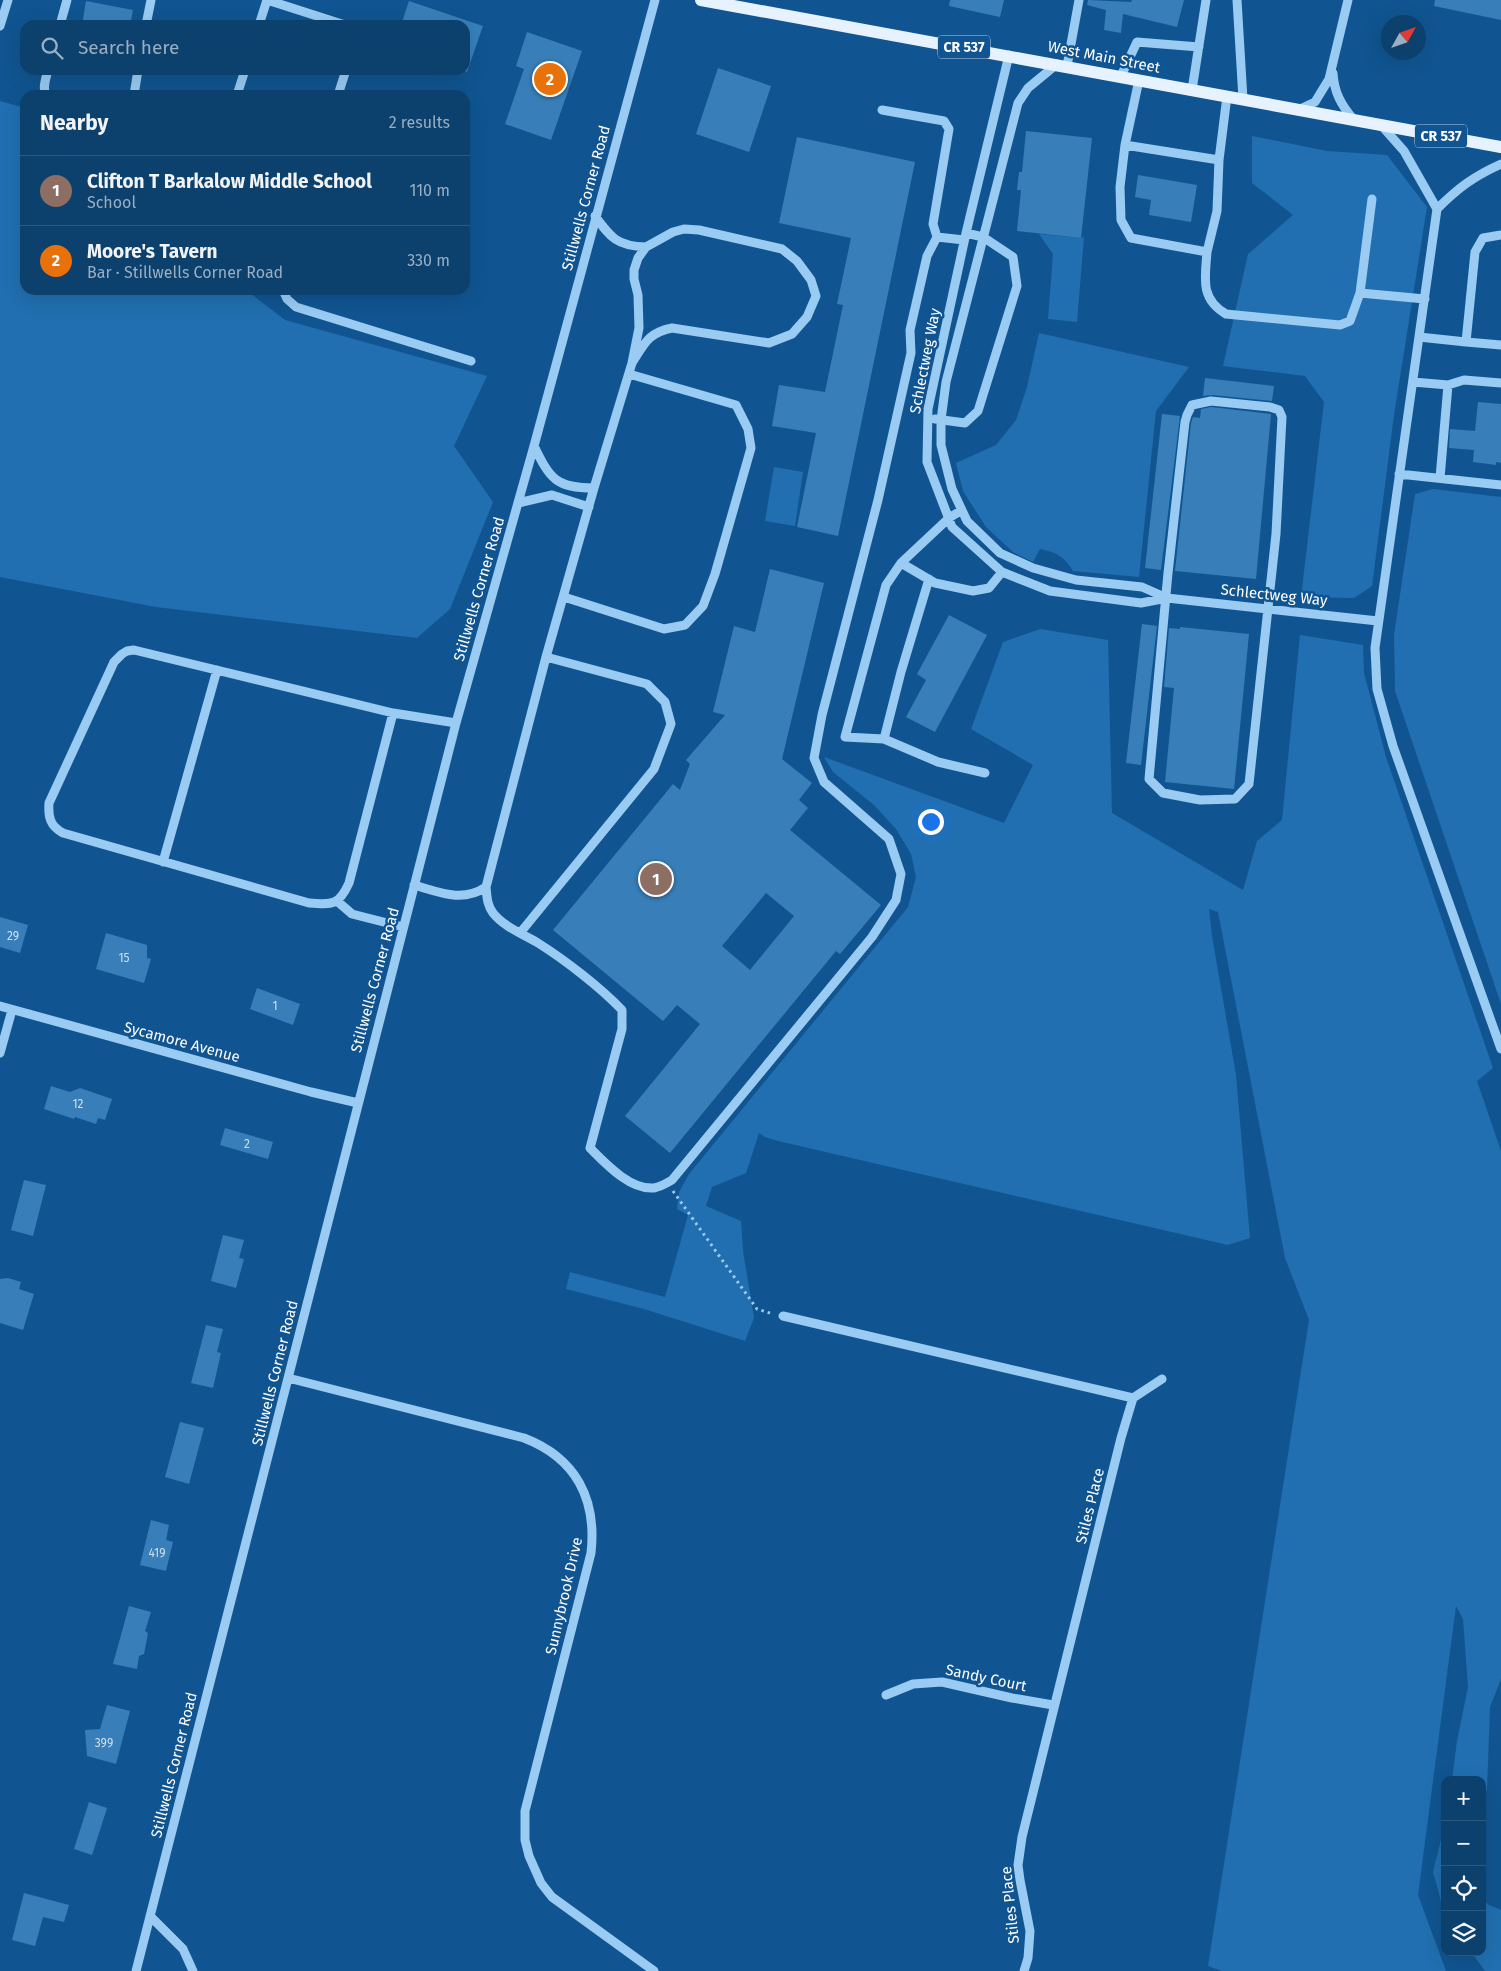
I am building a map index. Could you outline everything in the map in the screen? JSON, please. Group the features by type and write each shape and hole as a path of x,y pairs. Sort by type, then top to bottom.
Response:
{"main road":[{"name":"West Main Street","path":"701,0 1009,55 1501,147"}],"street":[{"path":"0,26 8,0"},
{"path":"61,20 67,0"},
{"path":"147,20 151,0"},
{"path":"261,20 267,0 329,20"},
{"name":"Stillwells Corner Road","path":"136,1971 456,723 534,446 654,0"},
{"path":"1062,65 1079,0"},
{"path":"1192,90 1206,0"},
{"path":"1237,0 1242,99"},
{"path":"1300,109 1315,102 1323,91 1333,70 1348,1"},
{"path":"1121,76 1137,42 1199,46"},
{"name":"Schlectweg Way","path":"1009,55 965,237 928,409 927,462 952,527 1002,572 1050,591 1140,603 1167,598 1378,621"},
{"name":"Schlectweg Way","path":"1062,65 1028,88 1018,103 946,382 940,420 944,454 952,490 968,521 1000,553 1033,568 1076,580 1142,587 1167,598"},
{"path":"1333,70 1337,96 1344,110 1354,120"},
{"path":"44,90 46,75"},
{"path":"135,90 137,75"},
{"path":"239,90 243,75"},
{"path":"340,90 344,75"},
{"path":"1139,80 1125,145 1120,187 1121,220 1131,238 1207,252"},
{"path":"1227,96 1218,160 1217,211 1207,252 1205,279 1208,298 1216,308 1226,314 1340,325 1350,321 1360,293 1372,199"},
{"path":"632,362 649,338 658,331 672,328 769,343 792,334 808,317 816,296 811,280 797,261 782,249 699,230 684,229 673,232 646,247 638,258 634,270 634,279 638,295 639,328 632,362 546,657 486,887 488,904 493,913 504,923 539,944 607,995 622,1010 622,1029 590,1148 616,1174 642,1187 656,1188 672,1180 872,937 896,900 901,874 889,839 824,782 814,758 822,715 878,500 911,353 910,330 927,256 937,237 933,224 949,129 944,121 882,110"},
{"path":"1381,125 1404,151 1437,210"},
{"path":"1125,145 1218,160"},
{"path":"1501,164 1478,174 1454,193 1437,210 1375,648 1377,689 1393,746 1501,1049"},
{"path":"595,216 610,237 629,246 646,247"},
{"path":"1466,342 1475,252 1483,238 1501,235"},
{"path":"928,418 965,423 978,411 1018,286 1013,257 983,237 937,237"},
{"path":"1360,293 1424,299"},
{"path":"285,295 296,307 471,361"},
{"path":"1419,337 1501,345"},
{"path":"564,597 664,629 685,625 704,606 715,574 751,448 748,429 736,405 629,374"},
{"path":"1413,382 1448,385 1464,380 1501,383"},
{"path":"1440,478 1448,385"},
{"path":"1211,401 1270,407 1279,410 1282,417 1276,534 1267,608 1249,784 1235,799 1200,800 1163,793 1149,779 1168,573 1183,441 1189,410 1192,405 1211,401"},
{"path":"534,446 543,464 552,476 563,485 573,488 594,488"},
{"path":"1399,474 1501,485"},
{"path":"518,504 552,495 589,507"},
{"path":"962,510 948,518 901,563 886,585 845,737 884,739 938,762 985,773"},
{"path":"901,563 935,583 974,591 989,588 1002,572"},
{"path":"884,739 901,672 929,579"},
{"path":"394,713 350,883 344,894 337,901 329,905 309,903 63,834 51,823 48,815 49,803 114,662 127,651 134,650 394,713 456,723"},
{"path":"520,933 654,769 671,724 665,702 647,684 546,657"},
{"path":"162,862 217,670"},
{"path":"414,885 452,896 476,894 486,887"},
{"path":"337,901 352,914 403,927"},
{"name":"Sycamore Avenue","path":"0,1006 311,1092 358,1103"},
{"path":"0,1053 12,1010"},
{"path":"783,1316 1133,1398 1162,1379"},
{"name":"Sunnybrook Drive","path":"288,1378 524,1438 550,1451 562,1460 582,1486 591,1514 593,1532 590,1553 525,1811 525,1840 535,1872 552,1897 654,1971"},
{"name":"Stiles Place","path":"1024,1971 1028,1958 1030,1931 1020,1880 1019,1852 1053,1705 1121,1438 1133,1398"},
{"name":"Sandy Court","path":"886,1695 913,1684 942,1682 1053,1705"},
{"path":"150,1916 183,1949 193,1971"}],"path":[{"path":"667,1183 757,1309 783,1316"}],"shaded area":[{"path":"0,101 20,107 20,295 252,295 285,320 487,376 454,446 493,502 450,609 417,638 156,607 0,577"},
{"path":"1252,136 1327,151 1387,155 1427,207 1394,415 1372,586 1354,598 1301,597 1324,402 1305,376 1223,366 1248,254 1293,215 1252,183"},
{"path":"1039,234 1084,237 1077,322 1048,319 1053,254"},
{"path":"1039,333 1189,367 1156,411 1139,577 1073,571 1060,556 1040,549 1033,562 1013,552 986,527 963,491 956,463 996,445 1016,420 1027,387"},
{"path":"774,467 803,472 795,526 765,521"},
{"path":"1433,489 1501,497 1501,1004 1395,691 1394,635 1415,494"},
{"path":"1040,629 1108,640 1112,813 1243,890 1257,841 1282,820 1300,635 1363,645 1364,673 1386,757 1493,1068 1477,1081 1501,1151 1501,1679 1490,1707 1486,1792 1486,1776 1453,1776 1457,1741 1468,1687 1463,1619 1456,1606 1418,1895 1446,1971 1222,1971 1208,1966 1309,1320 1285,1258 1218,912 1209,909 1236,1075 1250,1238 1228,1245 778,1141 759,1133 746,1173 712,1187 706,1206 741,1221 743,1251 754,1318 745,1341 644,1309 566,1289 570,1272 665,1297 688,1215 677,1209 679,1192 689,1174 908,907 916,877 911,854 896,829 874,805 833,772 824,757 1004,823 1033,765 971,729 1003,642"},
{"path":"1441,1839 1441,1901 1433,1872"},
{"path":"1486,1902 1501,1910 1501,1971 1485,1971 1474,1956 1486,1956"}],"building":[{"path":"950,0 1004,0 1000,17 949,6"},
{"path":"1088,0 1131,2 1132,0 1184,0 1177,27 1123,14 1121,33 1104,30 1106,10 1087,5"},
{"path":"1435,0 1501,0 1501,20 1434,6"},
{"path":"86,1 133,10 131,20 83,20"},
{"path":"409,1 465,20 403,20"},
{"path":"470,22 483,26 470,63"},
{"path":"527,32 582,51 551,140 505,124 524,69 516,66"},
{"path":"718,68 771,86 749,152 696,134"},
{"path":"1026,131 1092,138 1081,238 1017,231 1021,190 1017,190 1019,172 1022,172"},
{"path":"797,137 915,162 838,536 797,527 816,433 772,426 779,385 825,392 843,305 837,304 851,238 779,223"},
{"path":"1138,175 1197,185 1191,222 1149,215 1151,200 1135,197"},
{"path":"1205,378 1274,386 1272,401 1212,395 1203,396"},
{"path":"1478,402 1501,404 1501,463 1496,462 1496,465 1473,462 1474,450 1449,448 1450,429 1475,431"},
{"path":"1211,407 1271,414 1256,579 1175,571 1191,423 1193,417 1200,418 1201,409"},
{"path":"1162,414 1180,416 1161,570 1145,568"},
{"path":"770,569 824,583 782,759 812,783 799,800 808,808 790,830 881,905 840,954 836,951 670,1153 625,1116 700,1024 677,1005 663,1021 553,930 673,784 680,790 690,764 686,760 725,715 713,712 734,626 755,632","holes":["766,893 794,916 750,970 722,946"]},
{"path":"949,615 987,635 935,732 906,717 926,680 917,674"},
{"path":"1142,624 1157,626 1141,765 1126,763"},
{"path":"1180,627 1249,634 1234,789 1165,782 1174,688 1164,687 1169,628 1180,629"},
{"path":"0,917 28,925 20,953 0,947"},
{"path":"106,933 147,945 147,958 151,959 144,983 96,969"},
{"path":"257,988 300,1004 293,1025 250,1009"},
{"path":"51,1086 70,1092 80,1088 112,1099 105,1120 98,1118 96,1124 44,1109"},
{"path":"225,1128 273,1142 268,1159 220,1145"},
{"path":"24,1180 46,1185 33,1236 11,1230"},
{"path":"223,1235 244,1240 239,1258 244,1259 236,1288 211,1281"},
{"path":"8,1278 21,1282 19,1289 34,1294 23,1330 0,1323 0,1279"},
{"path":"206,1325 223,1329 217,1352 221,1353 213,1388 191,1383"},
{"path":"180,1422 204,1428 189,1484 165,1477"},
{"path":"151,1520 169,1525 166,1540 173,1542 166,1571 140,1565"},
{"path":"129,1606 151,1612 145,1631 148,1633 144,1654 139,1656 137,1669 113,1664"},
{"path":"107,1705 130,1711 116,1764 87,1756 85,1730 100,1729"},
{"path":"89,1802 107,1808 92,1855 74,1849"},
{"path":"24,1893 69,1905 64,1922 43,1917 35,1946 12,1940"}],"place":[{"name":"Moore's Tavern","path":"550,79"},
{"name":"Clifton T Barkalow Middle School","path":"656,879"}]}
